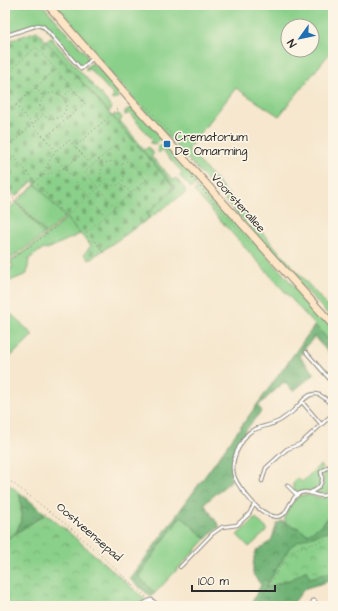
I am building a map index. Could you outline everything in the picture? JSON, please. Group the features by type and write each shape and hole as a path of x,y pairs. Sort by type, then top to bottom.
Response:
{"main road":[{"name":"Voorsterallee","path":"48,5 129,98 333,325"}],"street":[{"path":"142,606 151,601 156,606"}],"lane":[{"path":"5,36 38,25 44,27 81,69 94,57"},
{"path":"306,352 333,383"},
{"path":"333,408 332,403 320,395 309,395 293,412 272,425 250,432 236,453 233,466 234,478 240,489 254,504 266,513 279,516 285,513 290,503 297,495 305,492 320,497 325,496 333,490"},
{"path":"302,402 322,424"},
{"path":"262,481 266,468 287,449 300,444 333,414"},
{"path":"311,493 320,487 323,482 322,472 328,467"},
{"path":"287,485 297,495"},
{"path":"180,567 212,534 222,527 237,525 249,514 254,504"}],"path":[{"path":"5,75 36,47 85,103 45,138"},
{"path":"16,105 56,70"},
{"path":"36,87 44,96"},
{"path":"62,98 72,89"},
{"path":"5,93 56,151"},
{"path":"52,93 60,95 65,103 65,110 61,116 56,119 49,119 43,115 40,109 44,96 52,93"},
{"path":"75,147 117,109"},
{"path":"43,115 6,148 66,217"},
{"path":"61,116 66,120"},
{"path":"42,176 53,154 69,140 88,162 95,156 103,164"},
{"path":"103,252 95,240 89,241 86,233 146,180 114,145 85,172 115,207"},
{"path":"53,154 105,215"},
{"path":"5,209 42,176 65,168 82,154"},
{"path":"122,165 128,160"},
{"path":"109,161 122,165 125,178 122,183 116,186 103,182 100,177 100,170 103,164 109,161"},
{"path":"5,259 7,262 46,235 103,182"},
{"path":"122,183 131,193"},
{"path":"5,189 46,235"},
{"name":"Oostveensepad","path":"5,477 72,529 151,601"},
{"path":"5,542 50,512"},
{"path":"256,606 292,550 333,538"}],"green space":[{"path":"5,5 43,5 87,55 88,60 83,64 79,64 41,22 5,34"},
{"path":"49,5 333,5 333,49 279,116 236,88 188,149 333,312 333,320"},
{"path":"37,31 175,188 148,213 148,219 89,260 84,254 91,246 33,181 16,196 5,186 5,42"},
{"path":"51,38 112,107 109,112 45,41"},
{"path":"92,63 119,91 119,96 115,100 111,99 114,96 90,69 86,71 86,67"},
{"path":"131,108 137,110 159,135 160,139 155,144 150,143 153,140 129,113 125,115 125,111"},
{"path":"119,114 122,118 120,121 145,150 148,147 154,154 151,156 173,180 176,178 185,189 185,193 148,219 148,213 175,187 112,116"},
{"path":"162,144 167,145 198,180 192,188 179,175 182,172 162,150 159,153 157,150 158,147"},
{"path":"36,184 65,217 46,234 17,201"},
{"path":"202,185 205,186 333,330 333,345 194,191"},
{"path":"16,202 45,234 7,261 5,259 5,212"},
{"path":"66,218 80,234 47,249 41,250 29,259 27,274 5,283 5,260 9,265 9,268 12,268 12,264 8,263 51,232"},
{"path":"5,308 33,335 5,362"},
{"path":"315,325 333,345 333,357 314,337 302,352 300,357 315,374 293,391 284,382 258,406 262,411 249,426 235,452 232,461 231,481 204,504 220,527 212,532 206,539 181,516 138,576 155,593 151,597 130,579"},
{"path":"320,465 323,468 321,470 321,484 314,490 298,493 294,490 293,484 298,478 302,482"},
{"path":"325,469 333,477 333,488 325,494 315,493 323,484 323,471"},
{"path":"5,482 20,493 22,519 16,533 5,540"},
{"path":"20,493 46,514 16,533 22,519"},
{"path":"333,493 333,515 313,532 305,534 299,528 285,522 285,516 289,507 297,498 309,495 325,498"},
{"path":"46,514 146,600 137,606 5,606 5,540"},
{"path":"333,515 333,530 295,543 290,547 265,588 292,579 306,570 310,578 333,571 333,580 306,588 295,601 287,606 250,606 261,585 253,574 255,553 271,541 277,524 281,521 308,534"},
{"path":"181,516 206,539 155,593 138,577"},
{"path":"256,518 268,530 249,547 237,535"},
{"path":"333,530 333,571 310,578 306,570 292,579 265,588 290,547 305,539"}],"place":[{"name":"Crematorium De Omarming","path":"167,144"}]}
